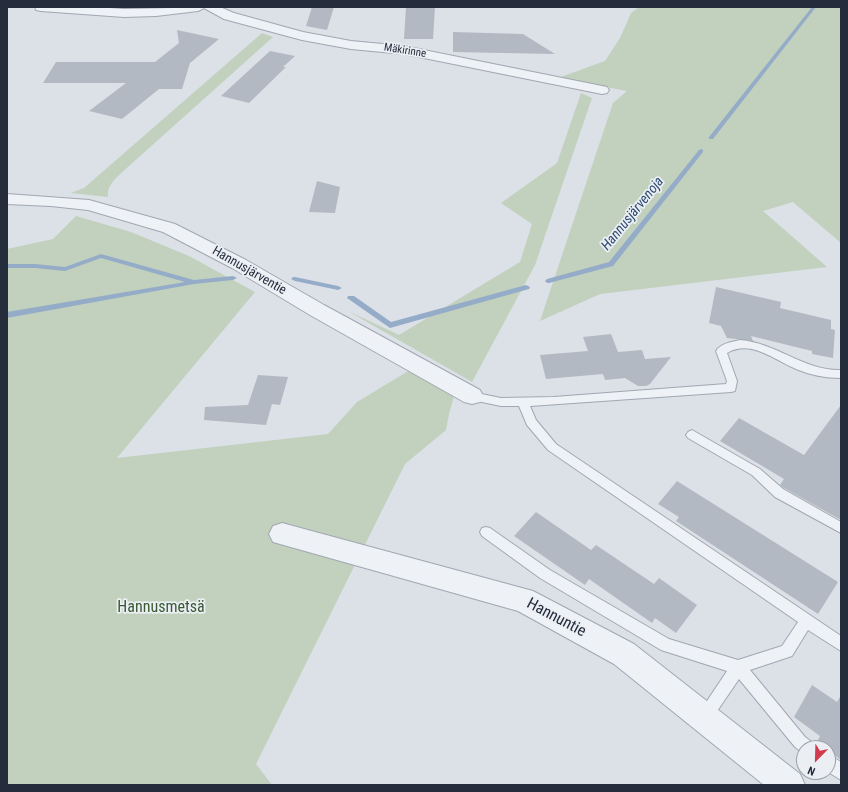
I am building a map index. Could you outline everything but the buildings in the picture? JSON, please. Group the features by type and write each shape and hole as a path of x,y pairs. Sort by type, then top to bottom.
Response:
{"street":[{"path":"41,7 124,13 156,12 198,7"},
{"name":"Mäkirinne","path":"209,7 229,16 302,36 351,45 404,50 602,90"},
{"name":"Hannusjärventie","path":"7,199 51,201 89,205 169,228 239,264 317,310 472,396"},
{"name":"Hannuntie","path":"282,534 524,600 624,654 789,785"}],"lane":[{"path":"472,396 501,402 523,402 731,388 732,381 721,352 728,346 744,343 761,348 800,366 831,375 841,374"},
{"path":"523,402 531,422 552,447 806,622 841,644"},
{"path":"692,435 756,472 779,493 841,528"},
{"path":"486,532 545,574 666,645 738,667 798,740"},
{"path":"704,718 738,667 787,651 806,622"}],"green space":[{"path":"639,7 841,7 841,243 793,202 763,211 827,267 600,294 540,321 613,103 627,91 558,78 605,61 620,38 631,13"},
{"path":"262,33 273,37 119,175 110,185 108,197 71,193 84,188"},
{"path":"581,93 592,98 535,265 472,382 348,311 399,335 520,262 532,224 501,203 557,163"},
{"name":"Hannusmetsä","path":"76,216 131,232 189,256 255,292 117,458 328,434 357,402 410,370 455,393 446,430 405,464 256,764 272,785 7,785 7,249 53,239"}],"waterway":[{"name":"Hannusjärvenoja","path":"711,138 814,7"},
{"name":"Hannusjärvenoja","path":"549,281 611,264 701,151"},
{"name":"Hannusjärvenoja","path":"7,266 35,266 65,269 101,256 194,282 233,278"},
{"name":"Hannusjärvenoja","path":"295,279 338,288"},
{"path":"7,315 191,283"},
{"name":"Hannusjärvenoja","path":"351,298 390,325 526,287"}]}
